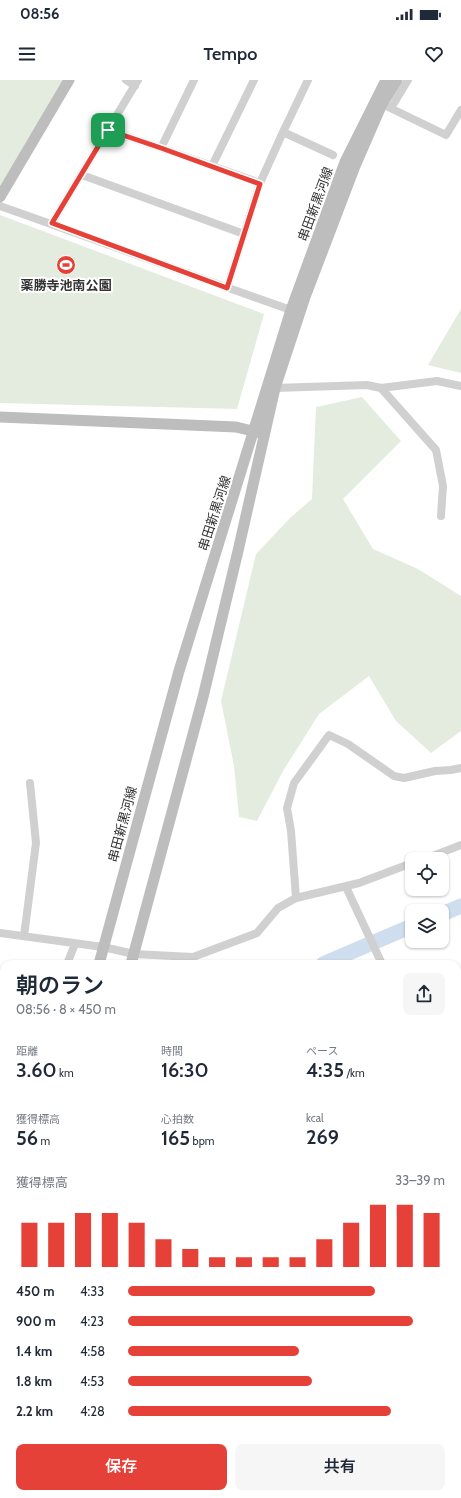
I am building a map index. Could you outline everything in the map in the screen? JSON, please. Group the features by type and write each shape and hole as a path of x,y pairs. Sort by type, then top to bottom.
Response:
{"main road":[{"path":"0,197 69,80"},
{"name":"串田新黒河線","path":"132,959 203,697 238,551 259,432 291,310 345,162 386,80"},
{"name":"串田新黒河線","path":"99,960 179,671 259,432 308,290 355,166 386,106 397,80"},
{"path":"0,417 236,427 259,432"}],"street":[{"path":"52,223 137,83 126,80"},
{"path":"161,148 194,80"},
{"path":"212,166 254,80"},
{"path":"227,288 260,184 308,80"},
{"path":"408,80 386,106 446,135 461,110"},
{"path":"108,130 260,184"},
{"path":"283,132 333,155"},
{"path":"82,175 244,234"},
{"path":"0,206 52,223 227,288 291,310"},
{"path":"275,388 368,385 381,388 436,381 461,386"},
{"path":"381,388 436,450 443,486 441,516"},
{"path":"296,898 292,837 287,808 294,783 329,735 348,744 394,776 404,778 435,771 461,768"},
{"path":"24,936 36,843 30,783"},
{"path":"443,852 461,845"},
{"path":"0,933 75,944 103,946 132,959 193,957 257,933 278,908 296,898 346,887 405,866"},
{"path":"346,887 380,960"},
{"path":"69,960 75,944"}],"shaded area":[{"path":"0,80 70,80 0,197"},
{"name":"薬勝寺池南公園","path":"0,215 264,314 237,409 0,403"},
{"path":"461,309 461,373 428,365"},
{"path":"362,397 401,441 343,499 373,549 418,569 461,596 461,731 431,753 396,721 369,676 319,714 283,771 257,821 239,817 234,766 221,701 256,554 291,517 312,499 316,407"}],"waterway":[{"path":"449,911 461,906"},
{"path":"332,960 405,929"}],"place":[{"name":"薬勝寺池南公園","path":"66,265"}],"route":[{"path":"108,130 260,184 227,288 52,223 108,130"}]}
